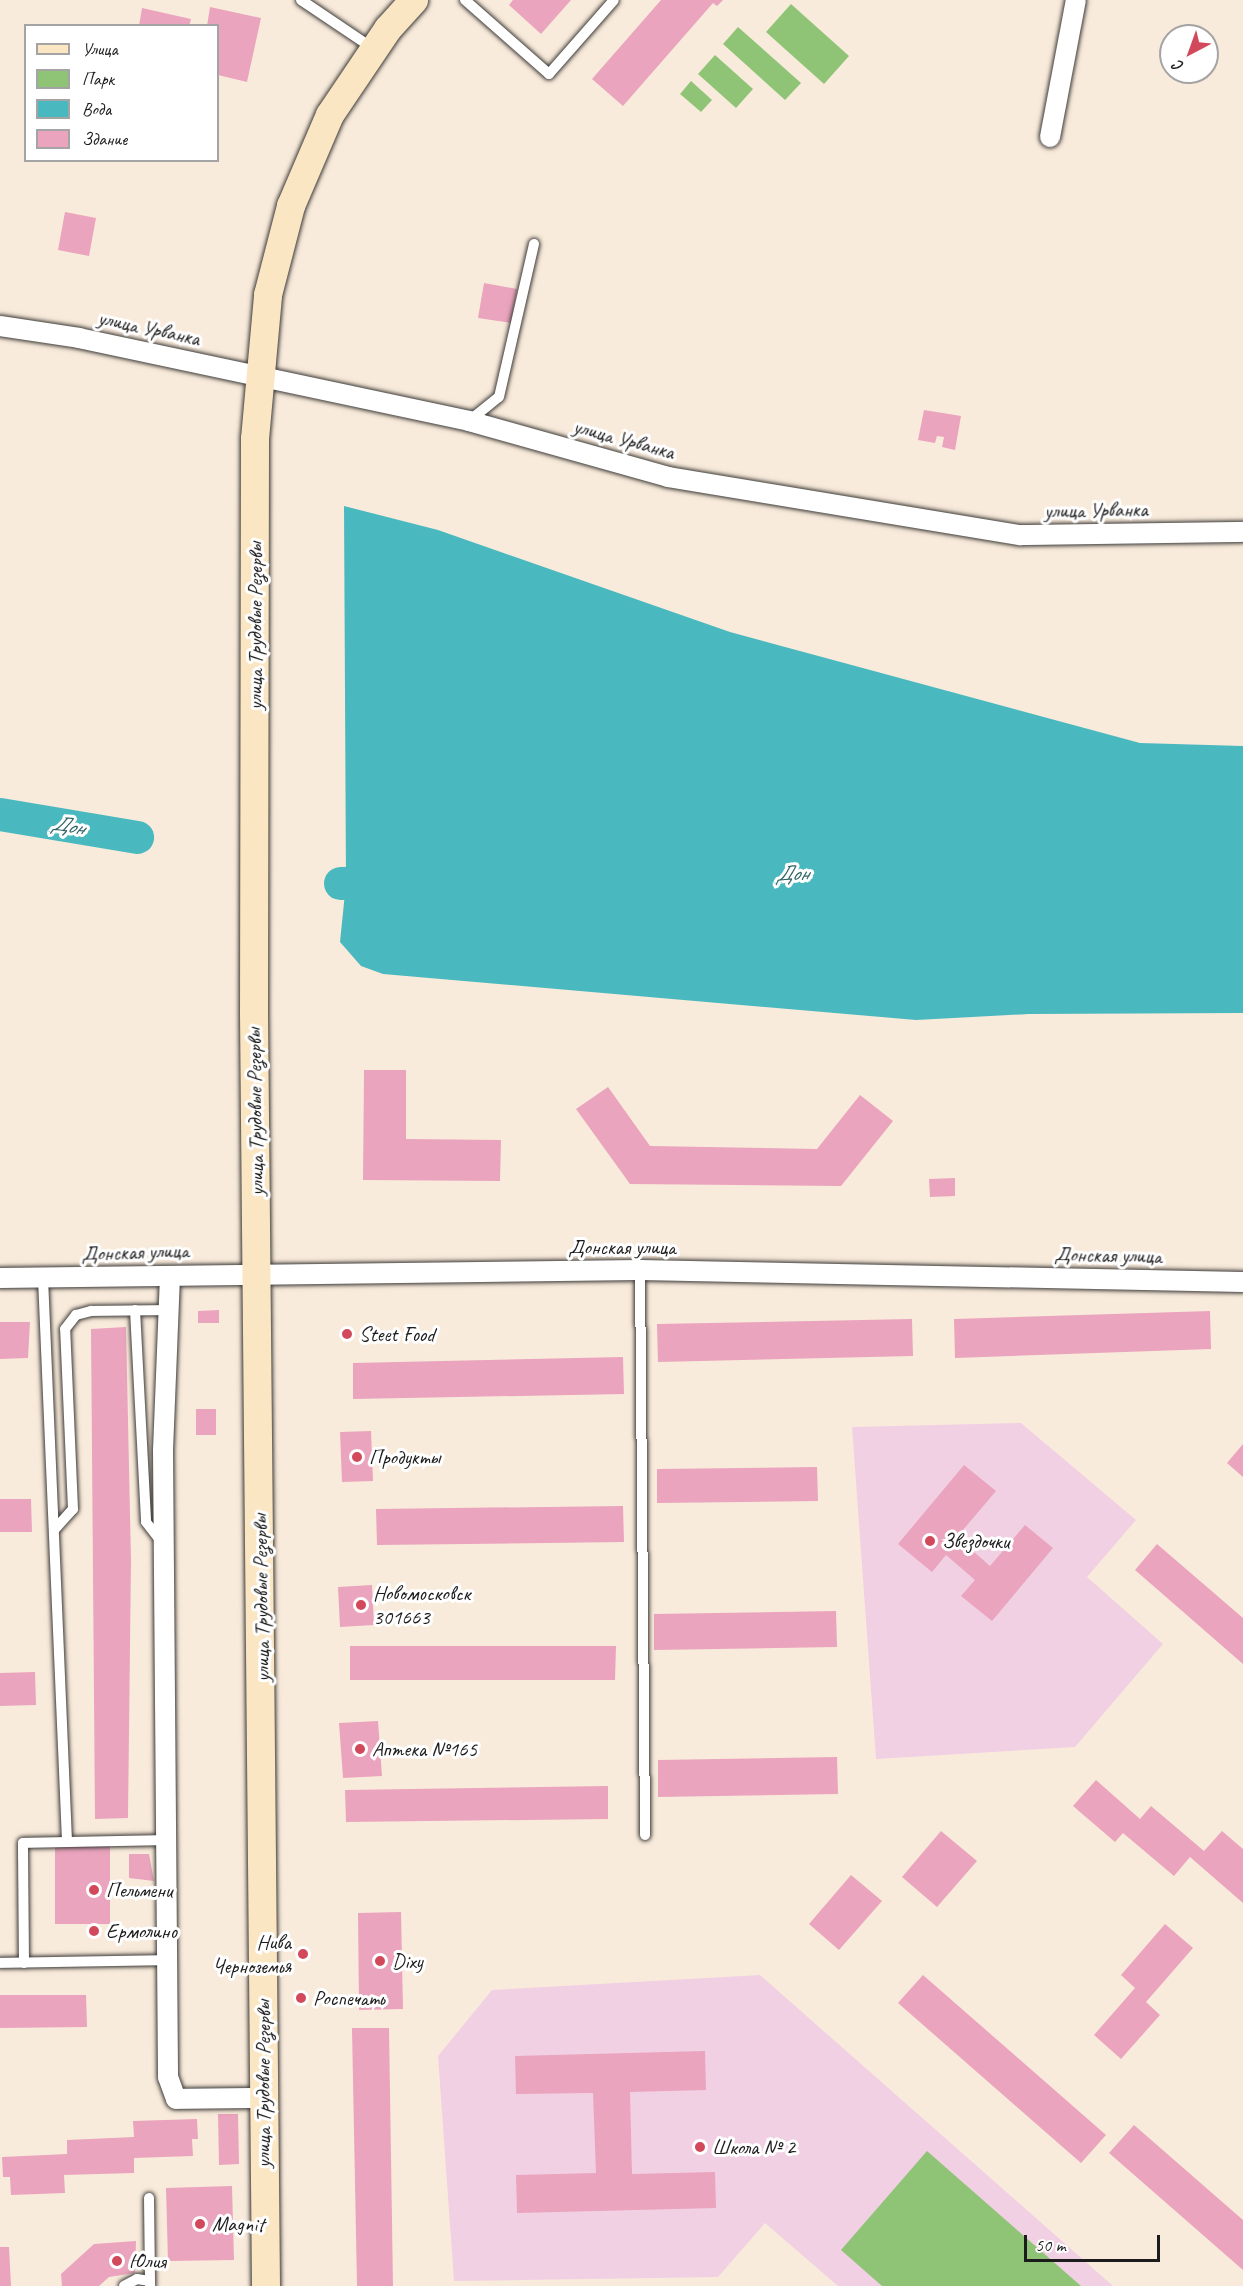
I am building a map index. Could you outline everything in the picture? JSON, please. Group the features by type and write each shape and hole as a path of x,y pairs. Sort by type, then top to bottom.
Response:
{"street":[{"name":"улица Трудовые Резервы","path":"263,2278 264,1879 257,1272 255,439 268,295 291,207 330,115 374,49 414,0"},
{"path":"1050,136 1076,0"},
{"name":"улица Урванка","path":"0,326 262,375 469,421 668,477 1020,535 1243,532"},
{"name":"Донская улица","path":"0,1278 170,1276 257,1272 640,1270 1243,1282"},
{"path":"170,1276 164,1545 164,1840 170,1960 168,2077 176,2099 262,2098"}],"lane":[{"path":"301,0 374,49"},
{"path":"471,2 549,74 614,0"},
{"path":"469,421 499,397 534,244"},
{"path":"640,1270 645,1835"},
{"path":"43,1278 67,1841"},
{"path":"135,1310 146,1522 164,1545"},
{"path":"55,1529 73,1509 65,1329 76,1315 91,1311 168,1310"},
{"path":"24,1963 23,1843 164,1840"},
{"path":"0,1963 170,1960"},
{"path":"124,2286 137,2278 150,2284 149,2198"}],"shaded area":[{"path":"1021,1423 1136,1520 1087,1577 1163,1644 1075,1747 876,1759 852,1427"},
{"name":"Школа № 2","path":"760,1975 1113,2286 838,2286 765,2223 718,2277 454,2281 438,2056 492,1990"}],"green space":[{"path":"791,4 849,56 824,84 766,32"},
{"path":"738,27 801,83 785,100 723,44"},
{"path":"715,55 753,89 736,108 698,74"},
{"path":"691,81 712,100 701,112 680,94"},
{"path":"927,2151 1081,2286 882,2286 841,2250"}],"water":[{"path":"344,506 438,530 730,632 1140,743 1243,746 1243,1013 1029,1014 916,1020 383,974 361,966 340,942 346,883"}],"building":[{"path":"513,0 571,0 541,34 509,5"},
{"path":"661,0 723,0 717,6 713,3 623,106 592,79"},
{"path":"210,7 261,18 247,82 219,75 219,24 207,24"},
{"path":"142,8 191,19 190,24 139,24"},
{"path":"65,212 96,218 89,256 58,250"},
{"path":"484,283 517,289 511,323 478,318"},
{"path":"924,410 961,416 955,450 942,447 944,437 937,436 935,443 918,440"},
{"path":"364,1070 406,1070 406,1139 501,1140 500,1181 363,1180"},
{"path":"608,1087 650,1146 817,1149 860,1095 893,1121 841,1186 630,1184 576,1109"},
{"path":"955,1178 955,1196 930,1197 929,1179"},
{"path":"219,1310 219,1323 198,1323 198,1311"},
{"path":"1210,1311 1211,1349 955,1358 954,1319"},
{"path":"912,1319 913,1356 658,1362 657,1324"},
{"path":"0,1322 30,1322 28,1358 0,1359"},
{"path":"126,1327 131,1560 128,1818 95,1819 91,1329"},
{"path":"623,1357 624,1394 353,1399 353,1363"},
{"path":"196,1409 216,1409 216,1435 196,1435"},
{"name":"Продукты","path":"371,1431 373,1481 342,1482 340,1432"},
{"path":"1243,1444 1243,1477 1227,1463"},
{"name":"Звездочки","path":"964,1465 996,1491 957,1537 990,1566 1025,1525 1053,1548 992,1621 961,1596 975,1580 946,1555 932,1572 898,1544"},
{"path":"817,1467 818,1501 657,1503 657,1469"},
{"path":"0,1499 31,1499 32,1532 0,1532"},
{"path":"623,1506 624,1542 377,1545 376,1509"},
{"path":"1157,1544 1243,1618 1243,1664 1135,1570"},
{"path":"372,1585 374,1625 340,1627 338,1587"},
{"path":"836,1611 837,1647 654,1650 654,1614"},
{"path":"350,1646 616,1646 615,1680 350,1680"},
{"path":"35,1672 36,1705 0,1706 0,1673"},
{"name":"Аптека №165","path":"378,1721 382,1776 343,1778 339,1723"},
{"path":"837,1757 838,1794 658,1797 658,1760"},
{"path":"1096,1780 1140,1819 1151,1806 1204,1851 1222,1831 1243,1849 1243,1903 1190,1857 1174,1876 1123,1833 1115,1842 1073,1806"},
{"path":"608,1786 608,1819 346,1822 345,1790"},
{"path":"941,1831 977,1861 937,1907 902,1877"},
{"path":"55,1846 110,1846 110,1924 55,1924"},
{"path":"129,1854 149,1854 154,1881 129,1878"},
{"path":"851,1875 882,1901 839,1950 809,1924"},
{"name":"Dixy","path":"401,1912 403,2009 359,2010 358,1913"},
{"path":"1165,1924 1193,1948 1146,2002 1160,2015 1121,2059 1094,2035 1135,1988 1121,1975"},
{"path":"923,1975 1106,2135 1081,2163 898,2003"},
{"path":"0,1995 86,1995 87,2027 0,2028"},
{"path":"352,2028 389,2028 393,2286 357,2286"},
{"path":"705,2051 706,2090 630,2092 632,2174 715,2172 716,2208 517,2213 516,2175 596,2173 593,2093 516,2094 515,2056"},
{"path":"218,2114 238,2114 239,2164 219,2165"},
{"path":"197,2119 198,2139 192,2139 193,2156 134,2158 134,2173 64,2175 65,2193 11,2195 10,2177 3,2177 2,2157 67,2154 67,2140 134,2137 133,2121"},
{"path":"1134,2125 1243,2220 1243,2270 1109,2153"},
{"name":"Magnit","path":"232,2186 234,2260 168,2261 166,2188"},
{"path":"136,2241 135,2273 109,2277 99,2286 62,2286 61,2274 94,2244"},
{"path":"0,2247 9,2247 11,2286 0,2286"}],"waterway":[{"name":"Дон","path":"0,814 137,837"},
{"name":"Дон","path":"340,883 390,882"}],"place":[{"name":"Steet Food","path":"347,1334"},
{"name":"Продукты","path":"357,1457"},
{"name":"Звездочки","path":"930,1541"},
{"name":"Новомосковск 301663","path":"361,1605"},
{"name":"Аптека №165","path":"360,1749"},
{"name":"Пельмени","path":"94,1890"},
{"name":"Ермолино","path":"94,1931"},
{"name":"Нива Черноземья","path":"303,1954"},
{"name":"Dixy","path":"380,1961"},
{"name":"Роспечать","path":"301,1998"},
{"name":"Школа № 2","path":"700,2147"},
{"name":"Magnit","path":"200,2224"},
{"name":"Юлия","path":"117,2261"}]}
